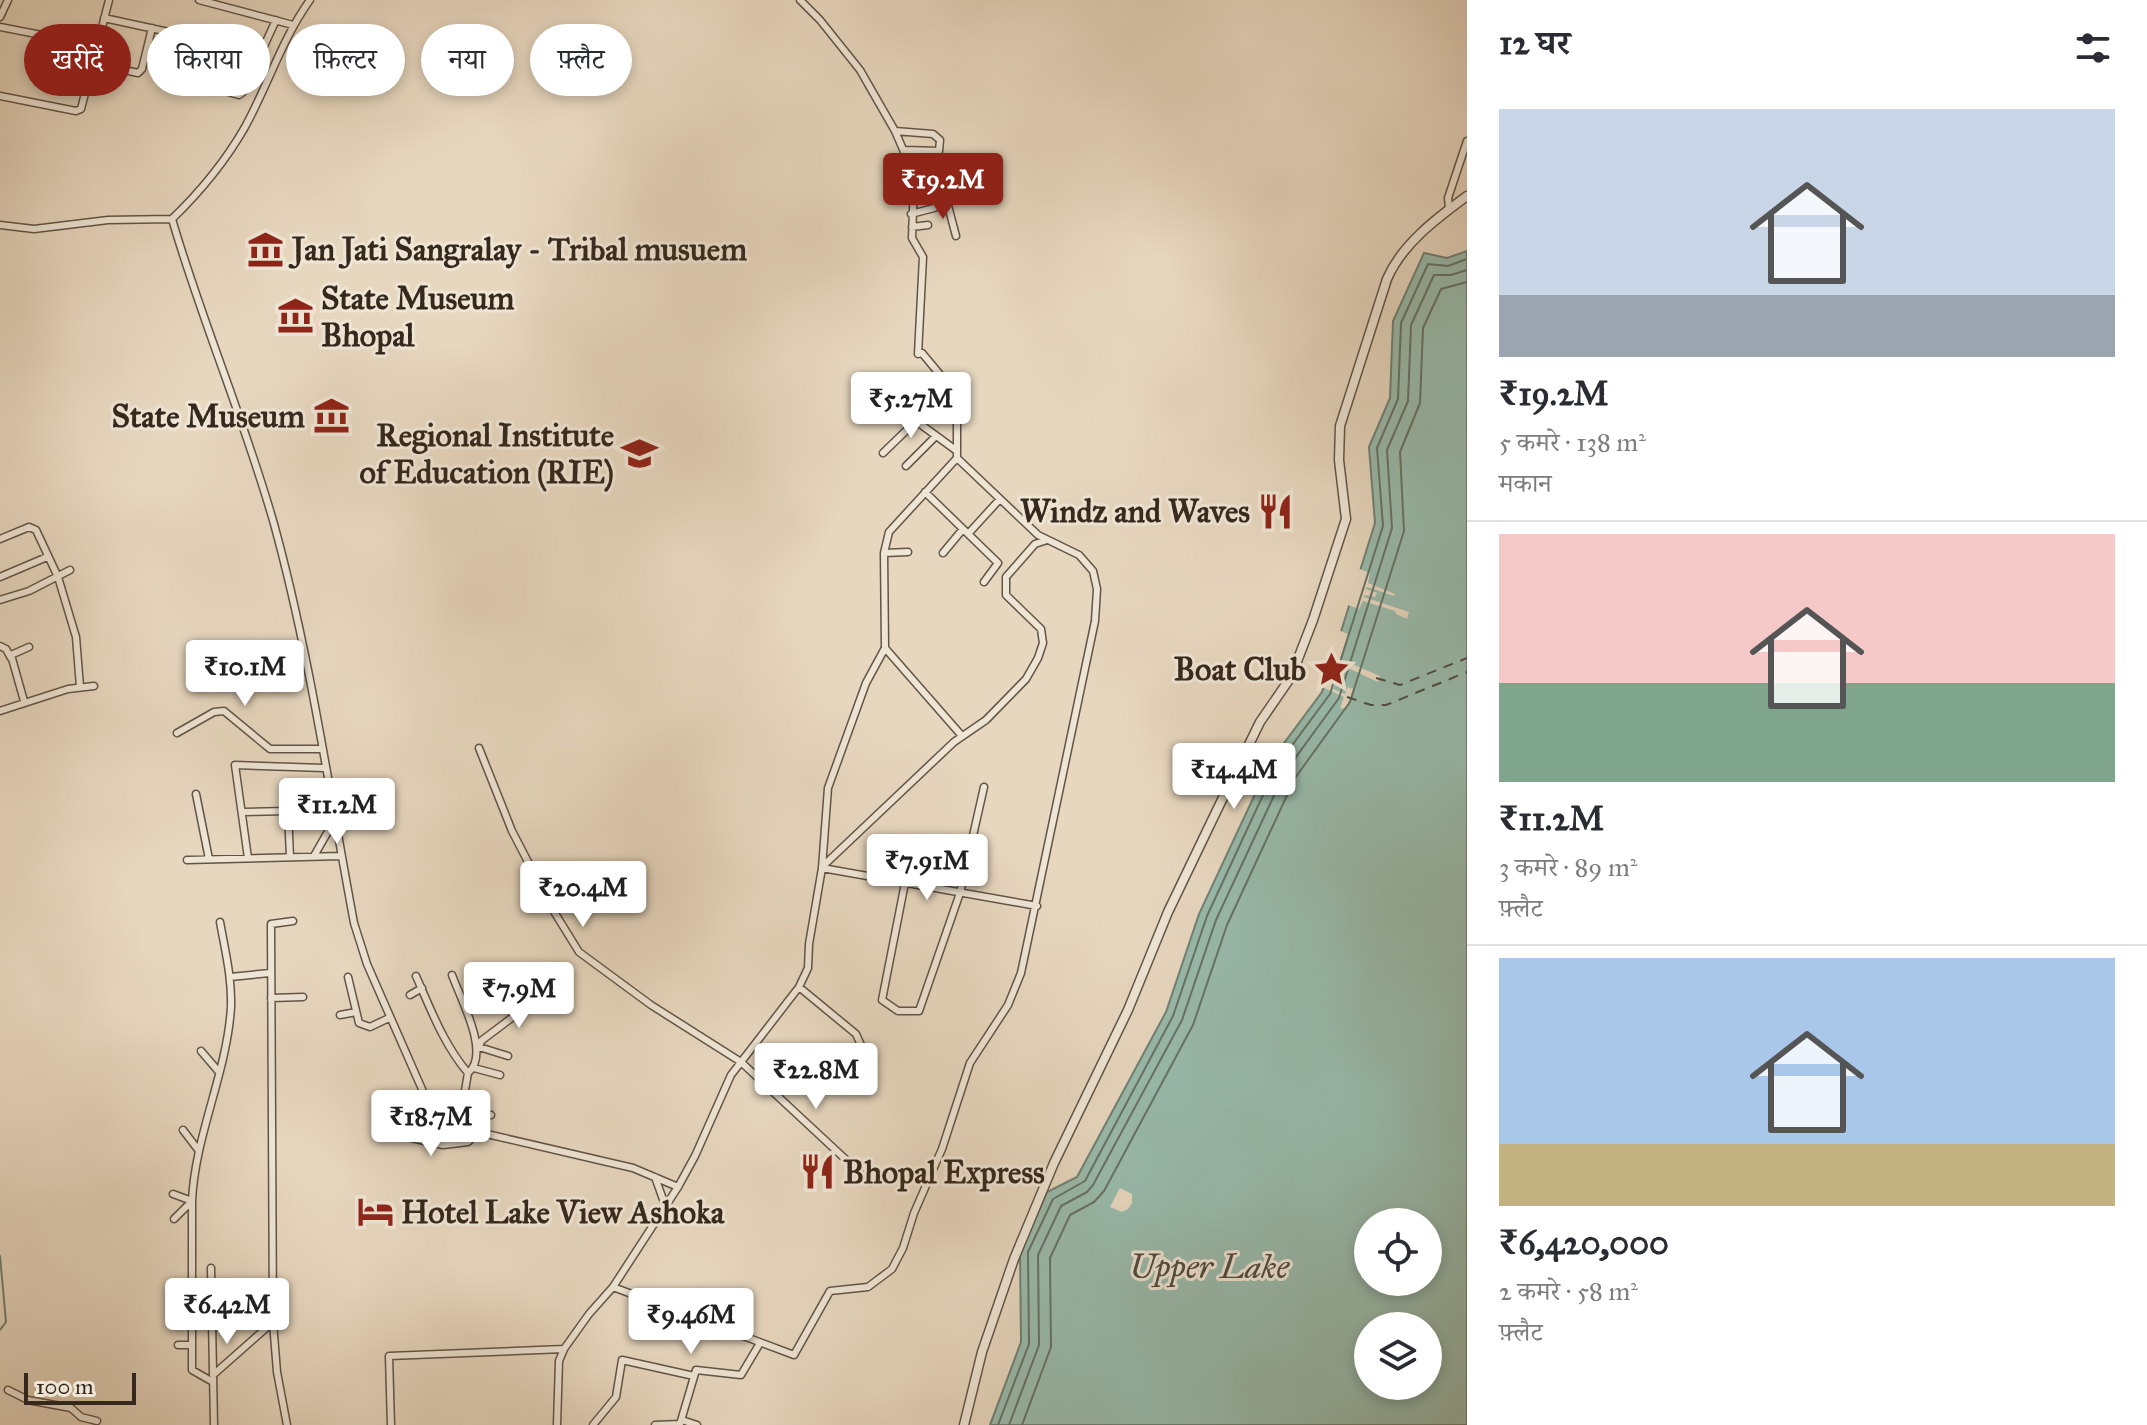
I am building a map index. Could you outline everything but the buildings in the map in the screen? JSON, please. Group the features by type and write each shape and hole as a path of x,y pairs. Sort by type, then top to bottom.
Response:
{"street":[{"path":"0,17 8,0"},
{"path":"103,24 109,0"},
{"path":"199,0 222,3 290,24"},
{"path":"294,24 310,0"},
{"path":"557,1425 559,1361 564,1349 613,1287 678,1187 731,1075 799,987 808,968 822,868 828,788 866,683 885,648 884,553 889,532 957,454 957,395 922,353 918,354 923,257 912,238 914,182 904,150 860,70 800,0"},
{"path":"104,18 147,27"},
{"path":"270,33 276,20"},
{"path":"0,27 24,32"},
{"path":"0,225 34,229 108,220 172,219 201,191 244,128 286,40"},
{"path":"131,71 138,73 142,69 147,48"},
{"path":"0,96 76,111 83,105 85,96"},
{"path":"895,131 933,134 940,140 939,151 904,150"},
{"path":"1449,209 1448,198 1467,141"},
{"path":"911,214 947,202 960,194"},
{"path":"964,1425 982,1352 1014,1259 1054,1163 1128,1010 1168,912 1260,722 1291,677 1313,620 1346,519 1339,460 1340,426 1387,279 1395,261 1449,209 1467,196"},
{"path":"947,202 956,236"},
{"path":"172,219 272,519 291,588 354,923 389,1018 425,1096 443,1119 478,1132 633,1168 678,1187"},
{"path":"912,227 928,225"},
{"path":"914,408 944,379"},
{"path":"901,406 914,408"},
{"path":"613,1287 794,1355 830,1291 868,1287 892,1269 942,1149 970,1063 1012,995 1021,973 1095,621 1097,589 1093,571 1079,555 1038,535 957,454 916,421 914,408"},
{"path":"883,453 916,421"},
{"path":"906,466 936,436"},
{"path":"925,492 998,563 984,582"},
{"path":"943,553 1000,499"},
{"path":"0,539 32,527 58,577 76,637 80,687"},
{"path":"822,868 962,736 986,720 1026,679 1043,643 1041,629 1006,595 1006,577 1035,544 1047,540"},
{"path":"884,553 908,552"},
{"path":"0,577 47,557"},
{"path":"0,600 29,591 70,570"},
{"path":"0,646 11,658 24,701"},
{"path":"11,658 13,653 29,647"},
{"path":"885,648 962,736"},
{"path":"0,711 24,701 94,686"},
{"path":"177,733 214,712 224,711 270,749 321,749"},
{"path":"479,748 512,831 553,910 579,952 651,1005 741,1062 870,1182"},
{"path":"248,858 235,765 324,768"},
{"path":"905,883 882,1000 898,1011 919,1011 960,893 984,787"},
{"path":"196,794 209,859"},
{"path":"243,812 288,811 290,857"},
{"path":"314,856 335,820"},
{"path":"187,860 341,856"},
{"path":"822,868 1037,906"},
{"path":"287,1425 277,1372 273,1322 270,973 271,924 293,921"},
{"path":"213,1378 192,1370 192,1201 193,1176 231,1010 230,977 220,922"},
{"path":"230,977 270,973"},
{"path":"452,975 479,1047"},
{"path":"416,976 445,1040 471,1071 500,1075"},
{"path":"348,977 359,1023 370,1027 389,1018"},
{"path":"799,987 856,1034 869,1063"},
{"path":"410,995 422,988"},
{"path":"271,998 303,997"},
{"path":"464,1126 462,1110 471,1071 484,1036 538,998"},
{"path":"340,1015 356,1012"},
{"path":"479,1047 508,1056"},
{"path":"201,1051 219,1072"},
{"path":"462,1110 491,1115"},
{"path":"384,1121 407,1137 443,1145 468,1142 478,1132"},
{"path":"183,1130 199,1151"},
{"path":"655,1177 665,1205"},
{"path":"173,1194 192,1201"},
{"path":"174,1219 192,1201"},
{"path":"211,1268 214,1425"},
{"path":"213,1378 273,1322"},
{"path":"655,1425 680,1424 696,1370 741,1375 760,1343"},
{"path":"178,1345 192,1345"},
{"path":"391,1425 389,1356 564,1349"},
{"path":"593,1425 616,1397 622,1360 694,1376"},
{"path":"8,1390 28,1400 71,1408 81,1417 97,1421"},
{"path":"682,1420 697,1425"}],"water":[{"name":"Upper Lake","path":"1467,251 1467,1425 990,1425 1021,1342 1020,1252 1047,1192 1077,1177 1166,1012 1199,914 1270,762 1322,692 1375,523 1369,447 1390,398 1393,321 1424,253 1447,258"}],"pier":[{"path":"1357,568 1370,573 1368,583 1395,594 1367,587 1377,593 1375,597 1364,597 1409,612 1407,619 1395,611 1363,601 1359,609 1345,604"},
{"name":"Boat Club","path":"1338,630 1348,634 1340,659 1380,676 1378,682 1342,665 1333,689 1345,694 1348,687 1353,689 1346,709 1340,708 1344,697 1320,686"},
{"path":"1120,1188 1132,1194 1132,1203 1122,1212 1110,1207"}],"waterway":[{"path":"0,1256 6,1322 0,1330"}],"ferry route":[{"path":"1376,678 1400,685 1467,658"},
{"path":"1347,697 1371,705 1386,705 1467,672"}],"place":[{"name":"Jan Jati Sangralay - Tribal musuem","path":"266,249"},
{"name":"State Museum Bhopal","path":"295,316"},
{"name":"State Museum","path":"331,416"},
{"name":"Regional Institute of Education (RIE)","path":"640,453"},
{"name":"Windz and Waves","path":"1276,511"},
{"name":"Boat Club","path":"1332,669"},
{"name":"Bhopal Express","path":"817,1172"},
{"name":"Hotel Lake View Ashoka","path":"375,1212"}]}
